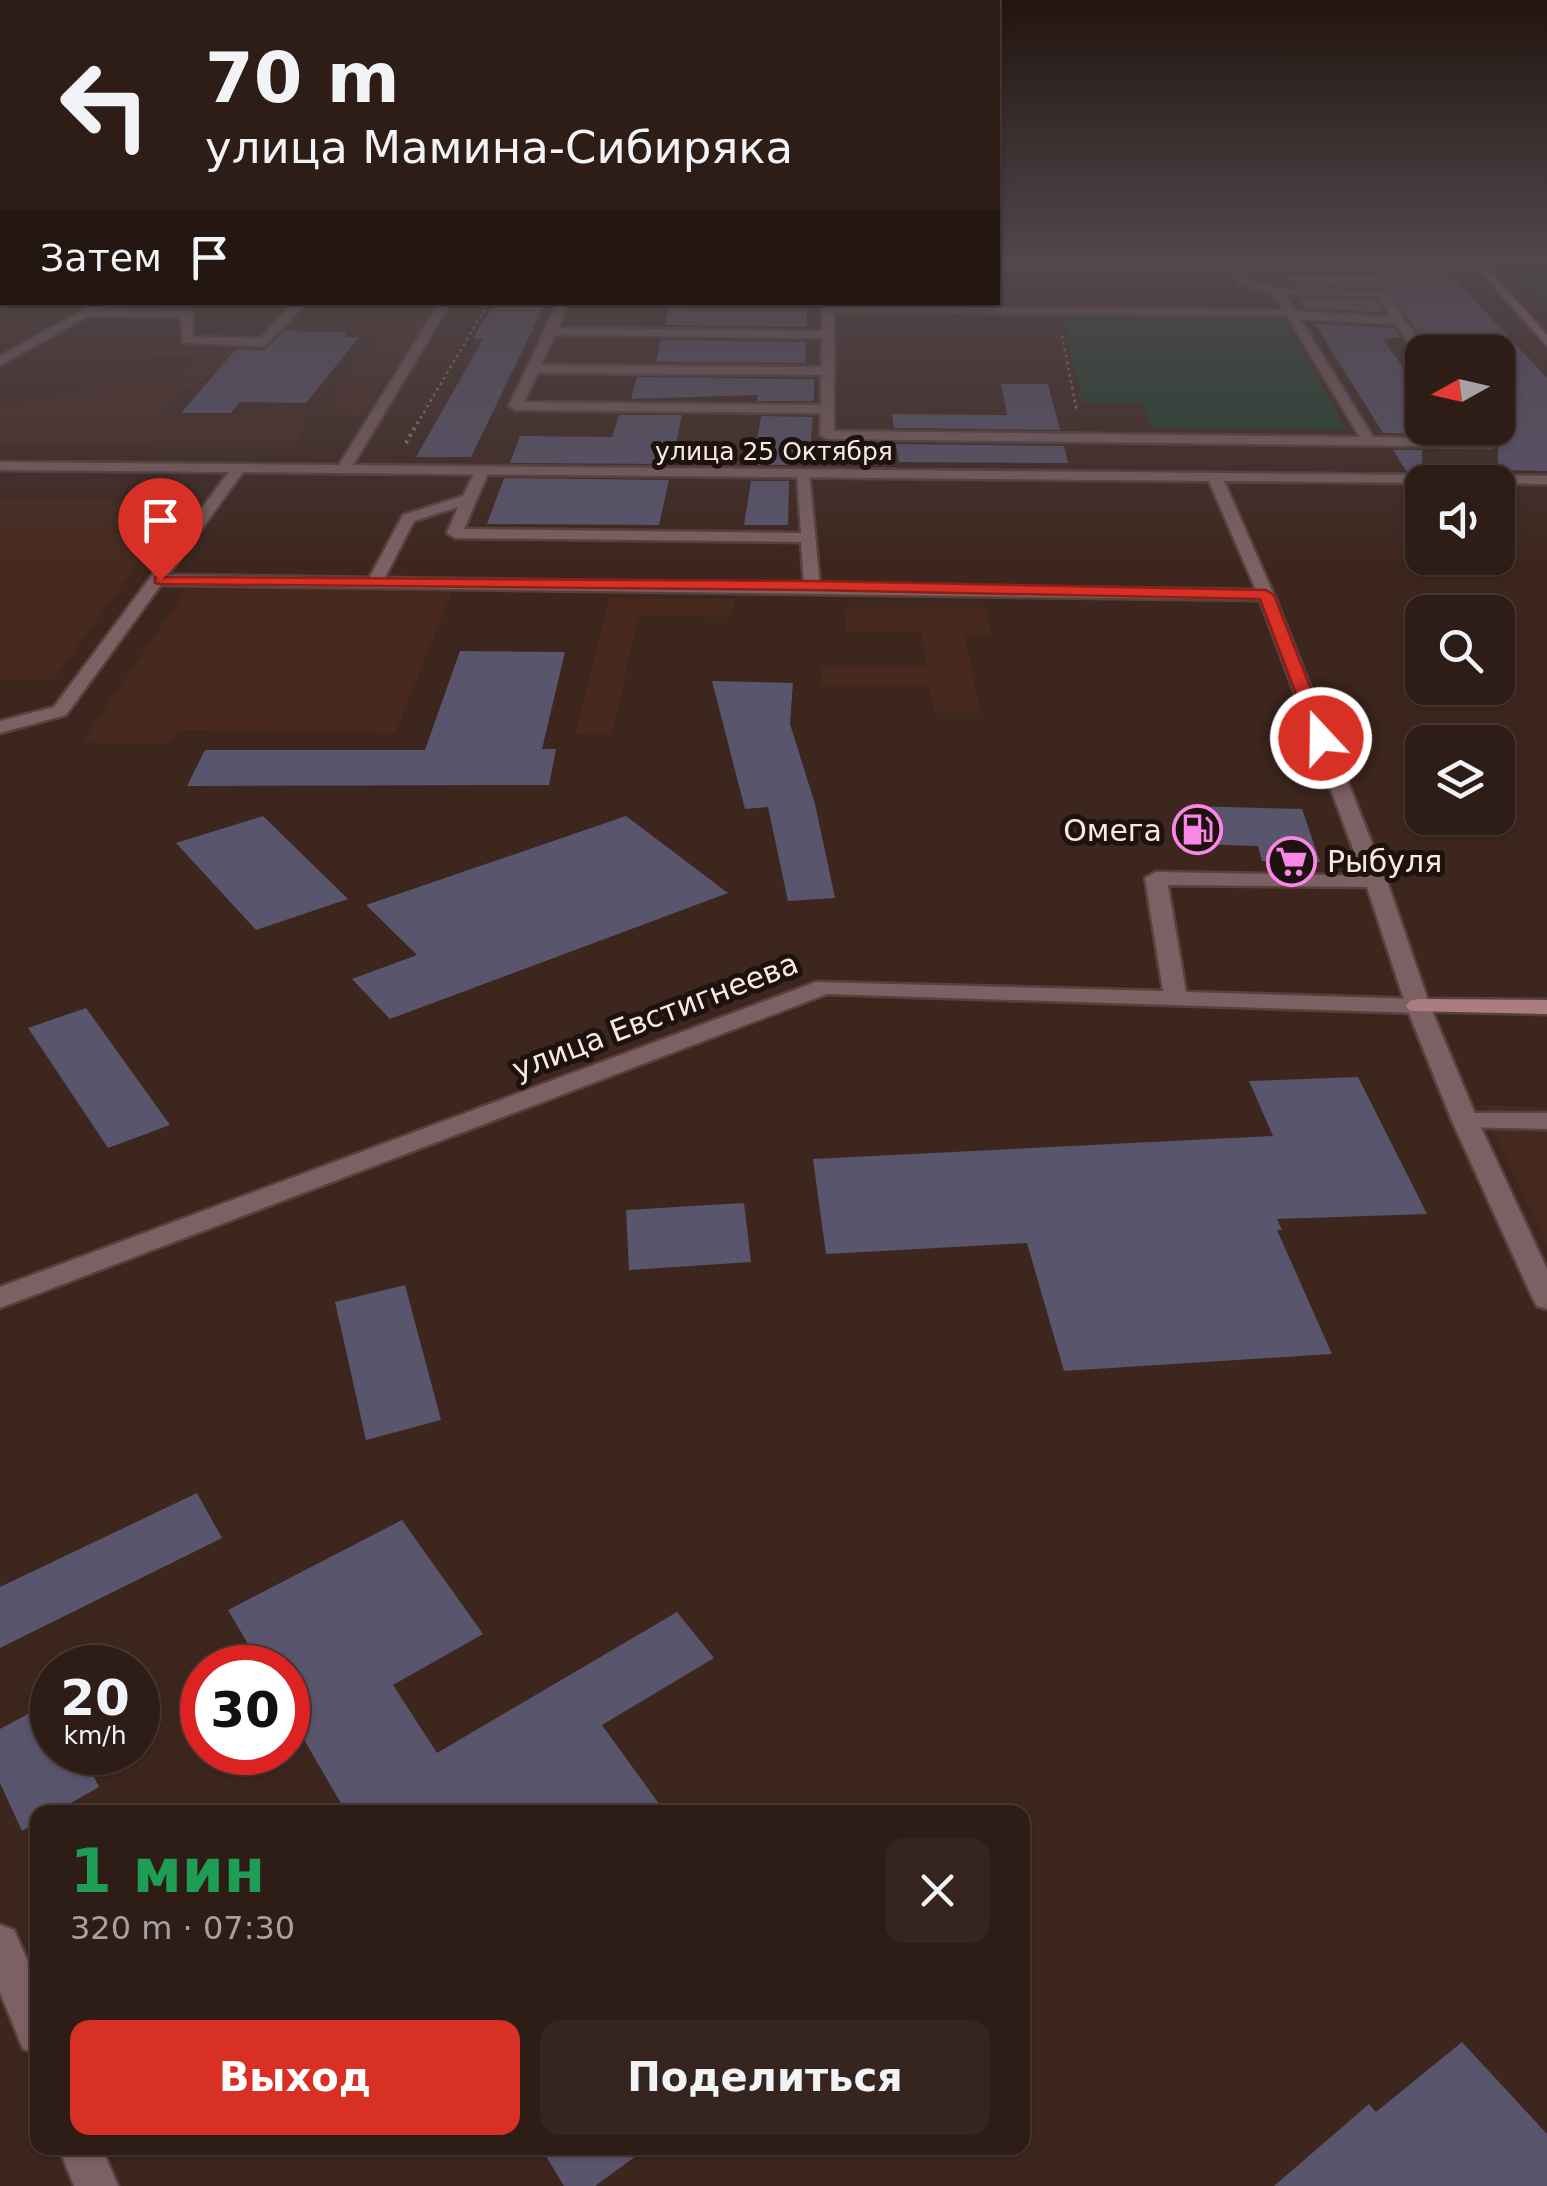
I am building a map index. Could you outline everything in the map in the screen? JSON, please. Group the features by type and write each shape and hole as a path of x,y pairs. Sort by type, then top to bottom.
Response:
{"main road":[{"name":"улица Евстигнеева","path":"1418,1006 1547,1007"}],"street":[{"path":"343,469 409,362"},
{"path":"536,362 516,406 826,409"},
{"path":"827,362 827,435 1405,441"},
{"path":"1320,362 1368,440"},
{"path":"533,368 827,371"},
{"name":"улица 25 Октября","path":"0,466 1547,480"},
{"path":"0,727 60,710 240,468"},
{"path":"482,471 455,534 809,538"},
{"path":"804,474 812,586"},
{"path":"1214,476 1266,595 1464,1121 1547,1299"},
{"path":"375,582 408,518 469,499"},
{"path":"160,580 1266,595"},
{"path":"1175,996 1156,878 1376,880"},
{"name":"улица Евстигнеева","path":"0,1298 824,987 1418,1006"},
{"path":"1464,1121 1547,1121"},
{"path":"0,1944 30,2015"},
{"path":"84,2155 96,2186"}],"path":[{"path":"1066,362 1082,438"}],"shaded area":[{"path":"202,362 244,362 178,393 154,422 310,422 295,447 0,446 0,407 185,371"},
{"path":"361,362 398,362 361,416 322,415"},
{"path":"0,500 184,501 53,680 0,680"},
{"path":"187,589 452,592 395,733 179,730 170,744 81,743"},
{"path":"609,598 734,599 732,617 638,616 612,735 575,734"},
{"path":"844,607 984,607 991,634 964,635 981,713 934,713 929,685 821,685 821,667 927,666 921,631 846,631"},
{"path":"1480,1105 1547,1107 1547,1243"}],"green space":[{"path":"1074,362 1309,362 1347,430 1152,428 1143,403 1083,403"}],"building":[{"path":"225,362 339,362 306,403 240,402 231,413 181,413"},
{"path":"470,362 517,362 471,457 416,457"},
{"path":"658,362 805,362 805,363"},
{"path":"1339,362 1399,362 1405,370 1405,434 1383,433"},
{"path":"1515,362 1532,362 1547,378 1547,471 1515,470 1515,465 1498,465 1498,448 1515,445"},
{"path":"637,377 814,379 814,401 757,401 758,395 631,399"},
{"path":"1001,384 1048,384 1060,430 894,428 892,414 1007,415"},
{"path":"619,415 682,415 672,464 510,463 520,436 612,437"},
{"path":"761,416 813,417 809,460 790,460 789,465 753,465"},
{"path":"896,444 1064,446 1068,463 899,462"},
{"path":"1393,450 1422,450 1422,465 1405,465 1405,469"},
{"path":"504,478 669,480 659,525 487,524"},
{"path":"751,481 789,481 788,525 744,525"},
{"path":"460,651 565,652 542,749 556,749 549,785 187,786 205,750 425,750"},
{"path":"712,681 793,683 790,724 815,804 835,898 788,901 768,807 745,809"},
{"path":"1189,806 1302,809 1320,862 1262,861 1258,846 1198,844"},
{"path":"263,816 348,899 256,930 176,843"},
{"path":"626,816 728,893 390,1019 352,979 417,955 366,905"},
{"path":"86,1008 170,1125 108,1148 28,1028"},
{"path":"1358,1077 1427,1214 1277,1219 1282,1230 1277,1230 1332,1354 1064,1371 1027,1243 826,1254 813,1159 1273,1136 1249,1081"},
{"path":"744,1203 751,1262 629,1270 626,1210"},
{"path":"405,1285 441,1420 366,1440 335,1302"},
{"path":"197,1493 222,1538 0,1648 0,1587"},
{"path":"402,1520 483,1634 393,1685 437,1753 677,1612 714,1658 602,1725 660,1805 342,1805 310,1750 310,1645 249,1645 228,1610"},
{"path":"30,1713 30,1775 93,1775 99,1787 67,1805 30,1805 30,1826 22,1831 0,1783 0,1729"},
{"path":"1462,2042 1547,2134 1547,2186 1274,2186 1369,2104 1376,2112"},
{"path":"545,2155 637,2155 595,2186 564,2186"}],"place":[{"name":"Омега","path":"1197,830"},
{"name":"Рыбуля","path":"1292,861"}],"route":[{"path":"160,580 1266,595 1321,738"}]}
